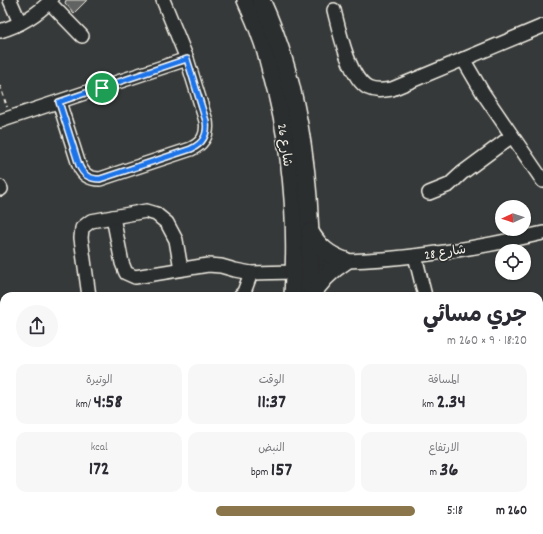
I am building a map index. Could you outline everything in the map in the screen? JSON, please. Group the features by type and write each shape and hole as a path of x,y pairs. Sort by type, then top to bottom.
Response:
{"main road":[{"name":"شارع 26","path":"246,0 262,37 280,107 292,181 295,224 309,292"},
{"name":"شارع 26","path":"261,0 282,58 295,103 305,168 310,232 303,264 294,292"},
{"path":"310,232 324,251 345,261"},
{"path":"313,292 324,277 345,261"}],"street":[{"path":"10,0 20,24"},
{"path":"59,102 82,172 93,179 100,179 198,146 206,135 207,128 187,59 163,0"},
{"path":"0,31 20,24 36,14 50,1 82,36"},
{"path":"334,10 343,44 354,74 360,82 369,88 380,91 392,88 503,41 543,26"},
{"path":"5,119 187,59"},
{"path":"463,59 483,93 543,181"},
{"path":"429,192 449,185 462,173 512,136"},
{"path":"88,292 81,238 82,228 91,221 146,211 156,214 167,223 176,240 181,269"},
{"name":"شارع 28","path":"113,217 122,263 126,273 135,277 208,265 222,266 251,273 303,264 331,266 345,261 415,256 542,235"},
{"path":"415,256 424,292"},
{"path":"244,292 251,273"}],"path":[{"path":"0,86 5,119"}],"building":[{"path":"66,0 87,0 74,13 65,3"}],"route":[{"path":"187,59 206,121 206,135 198,146 191,149 100,179 93,179 82,172 59,102 102,88 187,59"}]}
